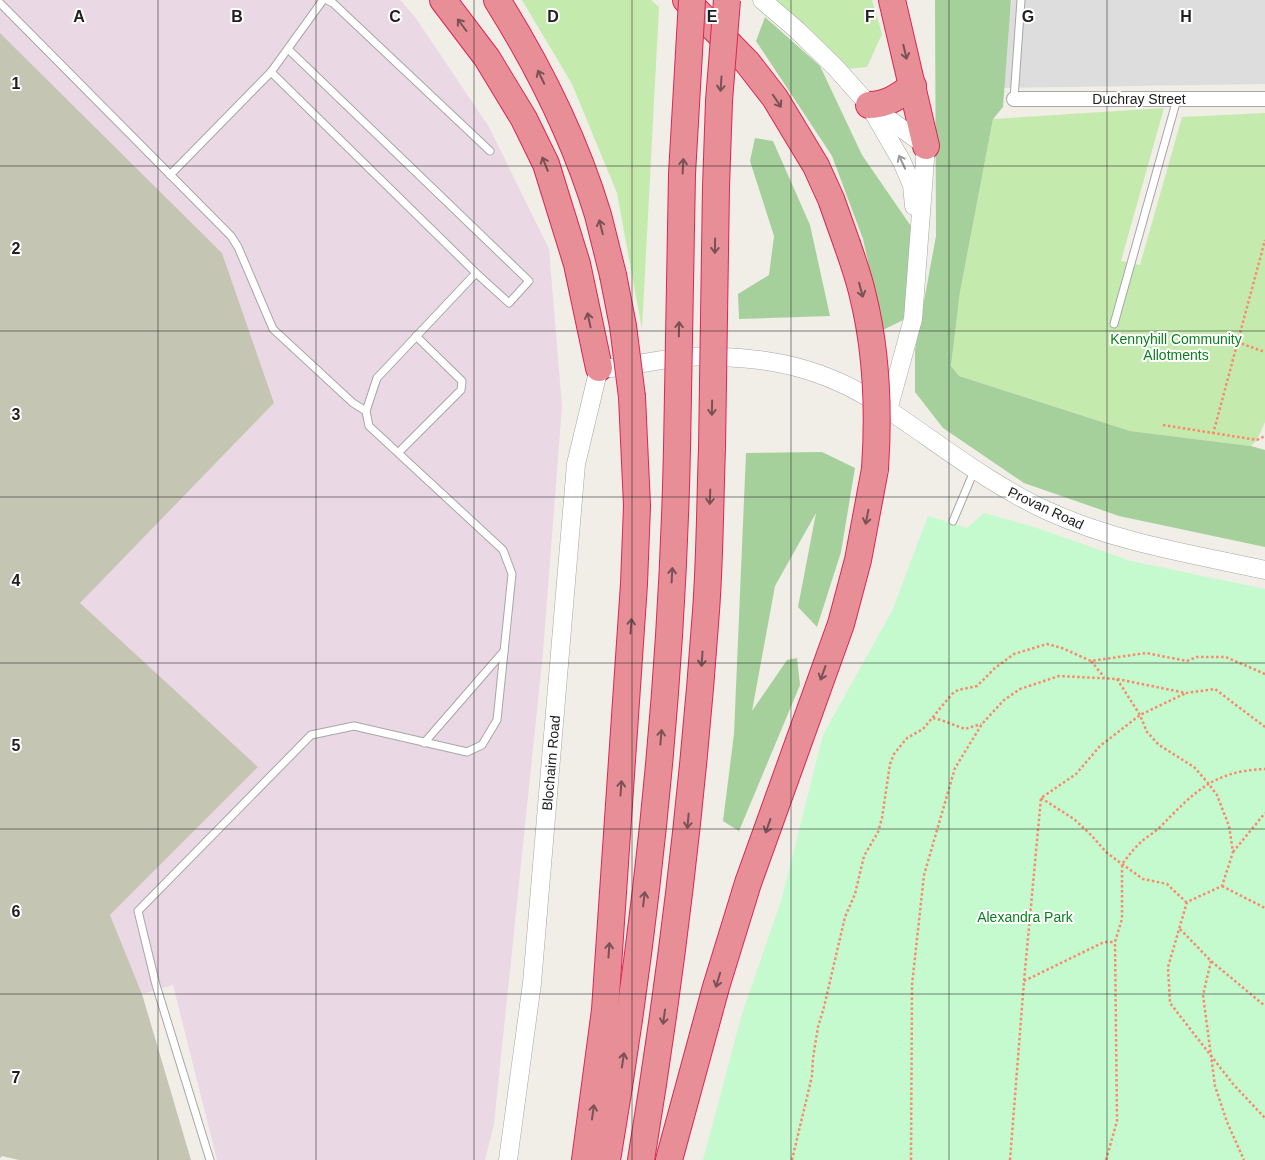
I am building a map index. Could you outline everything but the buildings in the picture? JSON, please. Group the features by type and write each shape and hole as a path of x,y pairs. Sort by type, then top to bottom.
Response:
{"highway":[{"path":"443,0 487,58 524,119 546,164 577,264 599,368"},
{"path":"497,0 538,69 558,112 598,215 623,326 632,398 637,506 634,584 605,1010 585,1160"},
{"path":"670,1160 716,987 745,893 841,624 858,560 875,469 878,416 874,358 863,295 848,244 816,166 775,98 747,62 686,0"},
{"path":"607,1160 629,1021 666,690 675,521 682,174 692,0"},
{"path":"641,1160 660,1045 687,829 706,609 712,448 716,187 719,101 727,0"},
{"path":"892,0 926,146"},
{"path":"869,105 879,105 888,102 913,86"}],"street":[{"path":"762,0 797,30 836,68 869,105 890,139 912,186 918,243"},
{"name":"Duchray Street","path":"1014,99 1265,98"},
{"path":"869,105 926,146 913,319 888,410"},
{"name":"Provan Road","path":"599,368 611,368 686,357 736,357 793,365 822,374 853,388 974,470 1049,512 1084,526 1137,543 1265,570"},
{"name":"Blochairn Road","path":"508,1160 532,983 576,464 599,368"}],"lane":[{"path":"170,174 271,72 322,0"},
{"path":"326,0 340,10 490,151"},
{"path":"1014,99 1021,0"},
{"path":"0,3 231,236 238,247 273,329 353,403 366,411"},
{"path":"271,72 509,304 529,281 288,49"},
{"path":"1114,324 1177,98"},
{"path":"210,1160 156,985 138,911 311,735 354,726 467,752 482,745 497,720 512,574 503,550 370,426 366,411 377,378 476,273"},
{"path":"399,452 461,390 462,381 416,336"},
{"path":"954,521 974,470"},
{"path":"424,742 504,651"}],"path":[{"path":"1213,434 1265,240"},
{"path":"1237,342 1265,352"},
{"path":"1163,425 1257,440 1265,436"},
{"path":"792,1160 812,1076 812,1058 818,1028 845,917 855,894 864,856 878,832 882,818 890,764 894,754 907,738 918,733 933,718 952,694 958,690 977,686 995,668 1014,654 1023,650 1033,650 1040,646 1054,645 1091,661 1104,677"},
{"path":"1091,661 1146,653 1187,661 1197,657 1226,657 1265,674"},
{"path":"910,1160 912,985 924,875 955,768 982,724 1004,700 1020,689 1037,682 1059,676 1104,677 1186,693"},
{"path":"1117,679 1140,715 1147,732 1159,744 1194,767 1208,782 1217,796 1229,826 1233,852"},
{"path":"1041,798 1076,774 1100,746 1140,715 1186,693 1215,689 1265,727"},
{"path":"933,718 965,729 982,724"},
{"path":"1106,1160 1117,1121 1116,942 1122,919 1122,864 1139,844 1156,831 1188,798 1208,782 1229,774 1265,769"},
{"path":"1041,798 1074,819 1106,852 1143,879 1167,884 1187,902"},
{"path":"1010,1160 1041,798"},
{"path":"1187,902 1222,886 1233,852 1265,813"},
{"path":"1222,886 1265,908"},
{"path":"1187,902 1168,967 1170,1003 1233,1084 1265,1118"},
{"path":"1180,929 1211,961 1265,1006"},
{"path":"1024,981 1104,942 1116,942"},
{"path":"1211,961 1203,995 1215,1086 1227,1122 1244,1160"}],"shaded area":[{"path":"0,0 400,0 415,17 489,127 549,249 562,406 543,652 494,1124 485,1160 217,1160 173,985 142,994 110,915 258,767 79,603 274,403 222,253 0,33"},
{"path":"1012,0 1265,0 1265,84 999,88"},
{"path":"0,33 222,253 274,403 80,603 258,767 110,915 142,994 191,1160 19,1160 2,1156 0,1158"}],"green space":[{"path":"522,0 651,0 659,7 642,329 617,193 572,84"},
{"path":"771,0 872,0 882,34 867,67 846,69"},
{"path":"935,0 1011,0 1003,107 993,119 960,292 951,366 959,376 1130,431 1251,446 1265,450 1265,547 1119,516 1024,483 943,428 915,392 915,350 936,236"},
{"path":"765,17 820,66 862,155 915,232 905,319 883,330 863,239 832,156 756,41"},
{"name":"Kennyhill Community Allotments","path":"1164,108 1121,261 1140,265 1182,117 1265,113 1265,422 1257,440 1251,446 1130,431 959,376 951,366 960,292 993,119"},
{"path":"755,138 773,141 810,225 830,316 739,319 738,294 769,275 774,236 750,161"},
{"path":"822,452 855,468 841,552 817,627 798,607 816,513 775,586 752,711 787,660 797,658 800,685 739,831 723,821 734,734 746,453"},
{"name":"Alexandra Park","path":"984,513 1034,527 1131,561 1265,589 1265,1160 703,1160 742,1014 782,898 823,735 892,611 928,516 967,528"}]}
